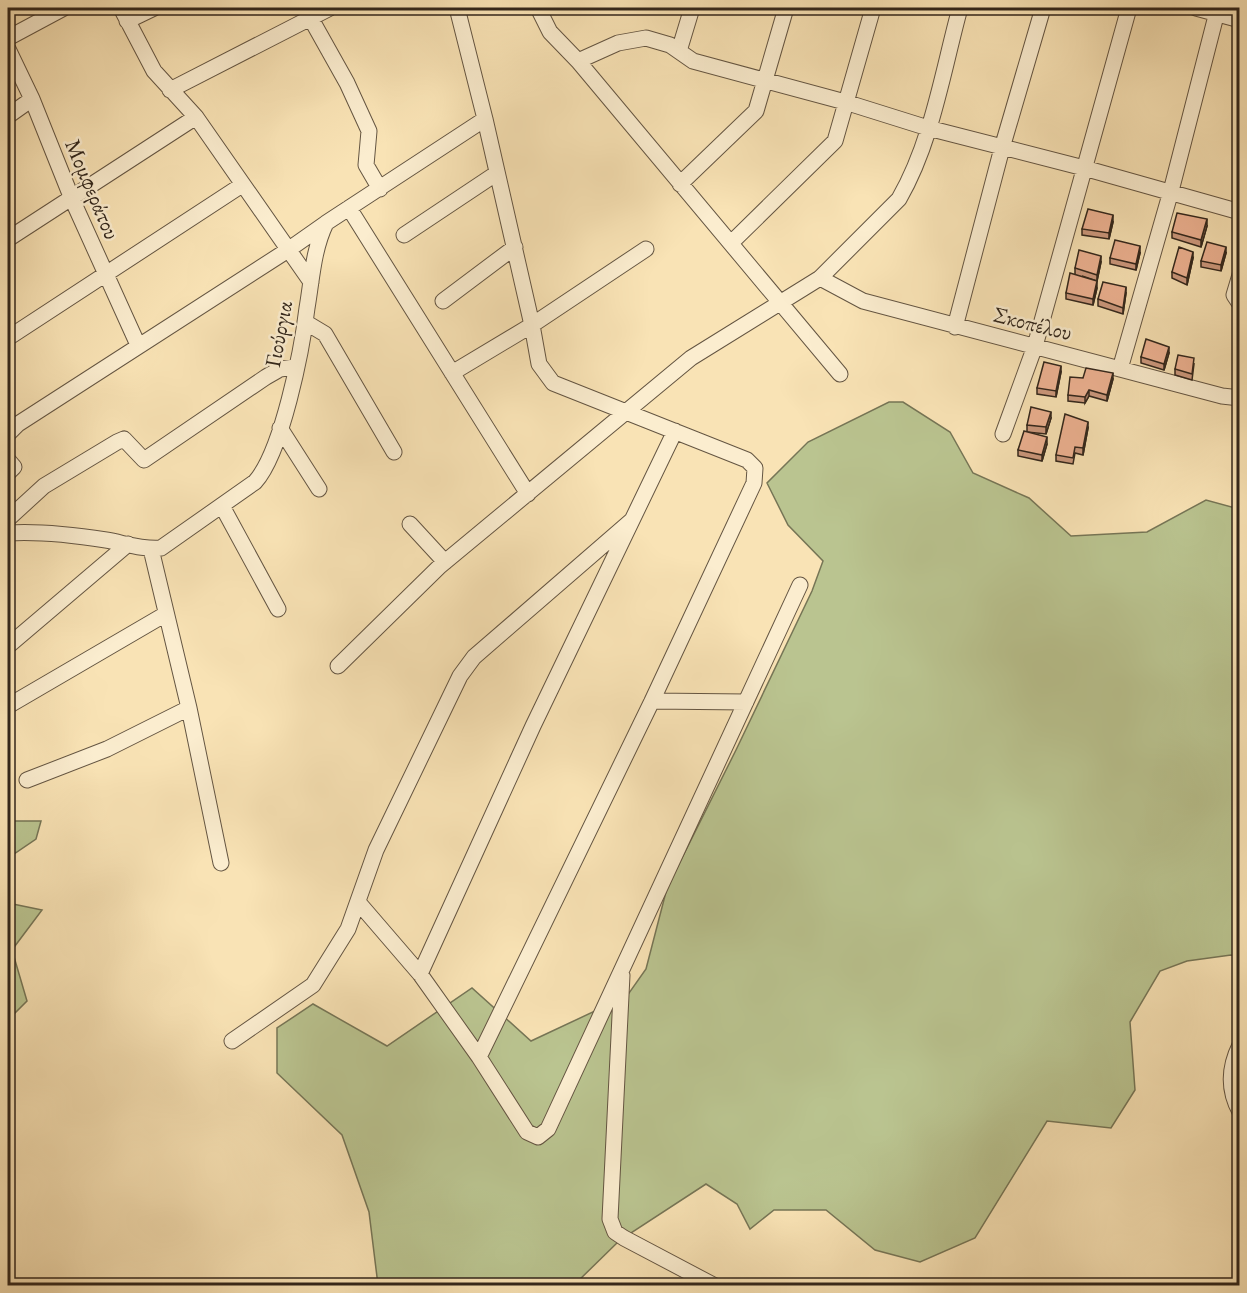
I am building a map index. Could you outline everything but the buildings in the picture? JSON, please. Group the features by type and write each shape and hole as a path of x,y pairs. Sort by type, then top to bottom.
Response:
{"street":[{"path":"8,38 64,8"},
{"path":"154,8 124,14 154,71 196,117 310,282"},
{"path":"170,90 330,8"},
{"path":"457,8 515,247 538,364 553,383 747,460 755,468 754,483 652,701 479,1057"},
{"path":"538,8 550,32 578,61 840,375"},
{"path":"679,51 692,8"},
{"path":"680,184 756,111 786,8"},
{"path":"730,243 835,141 873,8"},
{"path":"338,666 445,562 629,412 691,358 820,278 899,199 907,186 928,128 960,8"},
{"path":"955,327 1002,147 1043,8"},
{"path":"1003,435 1035,346 1129,8"},
{"path":"1196,8 1217,10 1239,20"},
{"path":"1120,369 1171,191 1217,10"},
{"path":"310,17 347,83 369,131 366,165 380,189"},
{"path":"578,61 618,43 646,38 670,45 693,61 845,102 928,128 1171,191 1239,212"},
{"name":"Μομφεράτου","path":"8,49 32,99 104,273 138,345"},
{"path":"8,116 32,99"},
{"path":"8,239 196,117"},
{"path":"8,434 18,423 288,250 485,119"},
{"path":"404,235 497,172"},
{"path":"8,338 104,273 242,185"},
{"path":"349,208 528,494"},
{"name":"Γιούργια","path":"151,549 161,548 255,482 266,470 280,428 295,367 305,322 317,241 326,223"},
{"path":"443,301 515,247"},
{"path":"452,373 532,325 646,249"},
{"path":"1239,275 1234,295 1239,304"},
{"name":"Σκοπέλου","path":"820,278 852,297 955,327 1222,396 1239,398"},
{"path":"305,322 325,334 394,452"},
{"path":"8,519 44,486 117,442 124,440 144,460 266,377 280,369 295,367"},
{"path":"280,428 319,489"},
{"path":"420,974 533,726 675,431"},
{"path":"8,460 14,467 8,473"},
{"path":"222,506 278,609"},
{"path":"232,1041 313,985 348,929 375,850 460,676 474,657 631,521"},
{"path":"410,524 445,562"},
{"path":"8,533 27,532 128,544 151,549 164,615 189,708 221,863"},
{"path":"8,645 128,544"},
{"path":"358,902 420,974 479,1057 527,1132 538,1137 548,1129 800,585"},
{"path":"8,705 164,615"},
{"path":"652,701 746,702"},
{"path":"27,780 107,749 189,708"},
{"path":"622,966 610,1219 615,1232 624,1238 715,1286"},
{"path":"1239,1046 1232,1060 1231,1082 1233,1100 1239,1112"}],"green space":[{"path":"889,402 903,402 950,432 973,473 1029,498 1071,536 1147,532 1206,500 1239,509 1239,956 1187,961 1160,971 1130,1022 1135,1090 1111,1128 1047,1121 975,1238 920,1262 875,1250 826,1210 774,1210 750,1229 737,1204 706,1184 620,1240 574,1285 378,1285 369,1212 342,1135 277,1073 277,1028 313,1004 387,1046 472,988 531,1041 627,996 646,969 667,888 812,591 823,561 788,525 767,483 808,442"},
{"path":"8,821 41,821 36,839 8,858"},
{"path":"8,903 42,910 12,950 27,1001 8,1020"}]}
